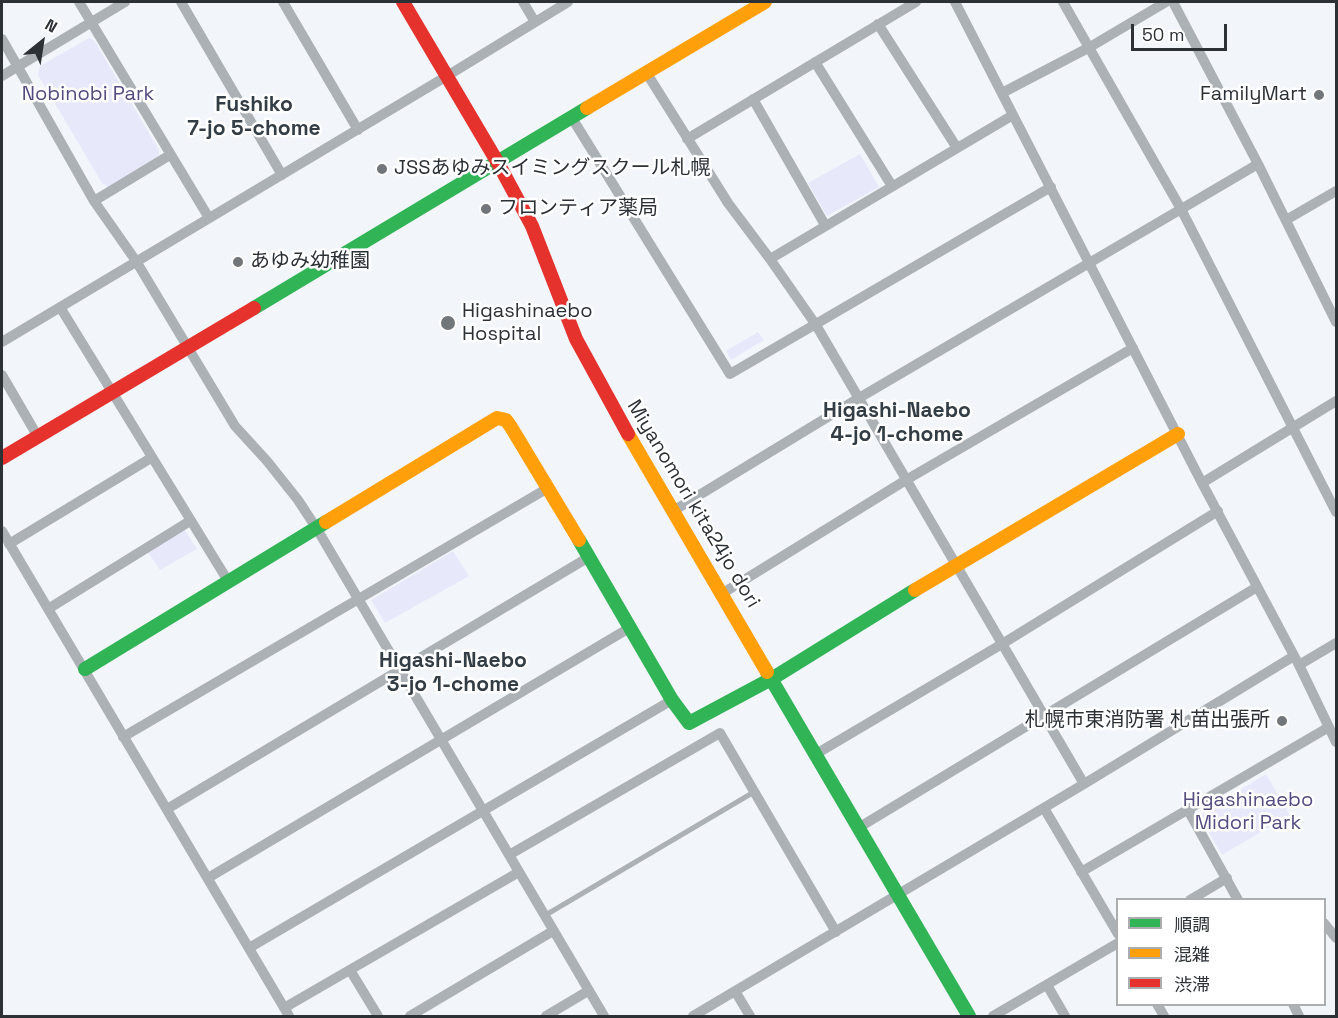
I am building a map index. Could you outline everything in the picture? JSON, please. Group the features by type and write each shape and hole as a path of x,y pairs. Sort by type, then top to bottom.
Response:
{"street":[{"path":"79,2 209,218"},
{"path":"2,76 125,2"},
{"path":"181,2 282,175"},
{"path":"283,2 358,130"},
{"name":"Miyanomori kita24jo dori","path":"403,2 532,226 576,339 604,393 969,1017"},
{"path":"523,2 535,22"},
{"path":"2,342 568,2"},
{"path":"687,139 916,2"},
{"path":"955,2 1202,483 1296,660 1336,742"},
{"path":"1063,2 1180,209 1336,512"},
{"path":"1002,93 1090,47 1166,2"},
{"path":"1173,2 1258,164 1336,322"},
{"path":"2,458 498,164 756,4"},
{"path":"878,24 957,148"},
{"path":"2,39 94,201 136,261 236,426 298,500 317,529 604,1017"},
{"path":"815,62 892,186"},
{"path":"646,72 728,203 816,326 1084,784"},
{"path":"753,99 825,225"},
{"path":"770,259 1013,115"},
{"path":"572,118 730,374 816,326 1051,187"},
{"path":"94,201 170,155"},
{"path":"673,511 859,398 1258,164"},
{"path":"1286,220 1336,191"},
{"path":"1325,299 1336,292"},
{"path":"60,307 228,581"},
{"path":"723,593 906,480 1133,348"},
{"path":"2,375 38,436"},
{"path":"1202,483 1336,401"},
{"path":"84,669 497,418 506,420 632,627 672,700 689,723 772,678 956,565 1178,434"},
{"path":"9,544 152,458"},
{"path":"123,737 548,488"},
{"path":"816,754 1002,644 1218,510"},
{"path":"48,609 190,520"},
{"path":"2,531 286,1012 350,970 519,872"},
{"path":"167,809 589,556"},
{"path":"858,828 1257,587"},
{"path":"208,878 632,627"},
{"path":"693,1017 1296,660 1336,643"},
{"path":"249,948 672,700"},
{"path":"1081,872 1329,728"},
{"path":"509,855 720,733 836,932"},
{"path":"1044,808 1116,931"},
{"path":"1188,810 1237,898"},
{"path":"1193,898 1227,878"},
{"path":"1326,926 1336,938"},
{"path":"410,1017 553,931"},
{"path":"993,1017 1116,944"},
{"path":"350,970 378,1017"},
{"path":"1047,985 1065,1017"},
{"path":"546,1017 588,991"},
{"path":"735,991 750,1017"}],"lane":[{"path":"544,916 754,792"}],"green space":[{"name":"Nobinobi Park","path":"89,38 94,40 159,150 159,156 108,187 102,183 38,75 40,66"},
{"path":"860,154 879,187 827,216 808,183"},
{"path":"758,332 764,340 731,360 726,351"},
{"path":"184,529 197,549 160,570 147,551"},
{"path":"453,551 469,576 385,623 371,600"},
{"name":"Higashinaebo Midori Park","path":"1266,774 1290,815 1222,855 1201,819 1203,812"}],"traffic: fast":[{"path":"254,308 587,108"},
{"path":"85,669 326,522"},
{"path":"579,540 672,700 689,723 773,678 915,590"},
{"path":"767,672 969,1016"}],"traffic: slow":[{"path":"587,108 765,2"},
{"path":"326,522 497,418 506,420 511,427 579,540"},
{"path":"628,434 767,672"},
{"path":"915,590 1178,434"}],"traffic: jam":[{"path":"403,2 498,163 532,226 576,339 628,434"},
{"path":"2,458 254,308"}],"place":[{"name":"FamilyMart","path":"1319,95"},
{"name":"JSSあゆみスイミングスクール札幌","path":"382,169"},
{"name":"フロンティア薬局","path":"486,209"},
{"name":"あゆみ幼稚園","path":"238,262"},
{"name":"Higashinaebo Hospital","path":"448,323"},
{"name":"札幌市東消防署 札苗出張所","path":"1282,721"}],"district":[{"name":"Fushiko 7-jo 5-chome","path":"254,117"},
{"name":"Higashi-Naebo 4-jo 1-chome","path":"897,423"},
{"name":"Higashi-Naebo 3-jo 1-chome","path":"453,673"}]}
